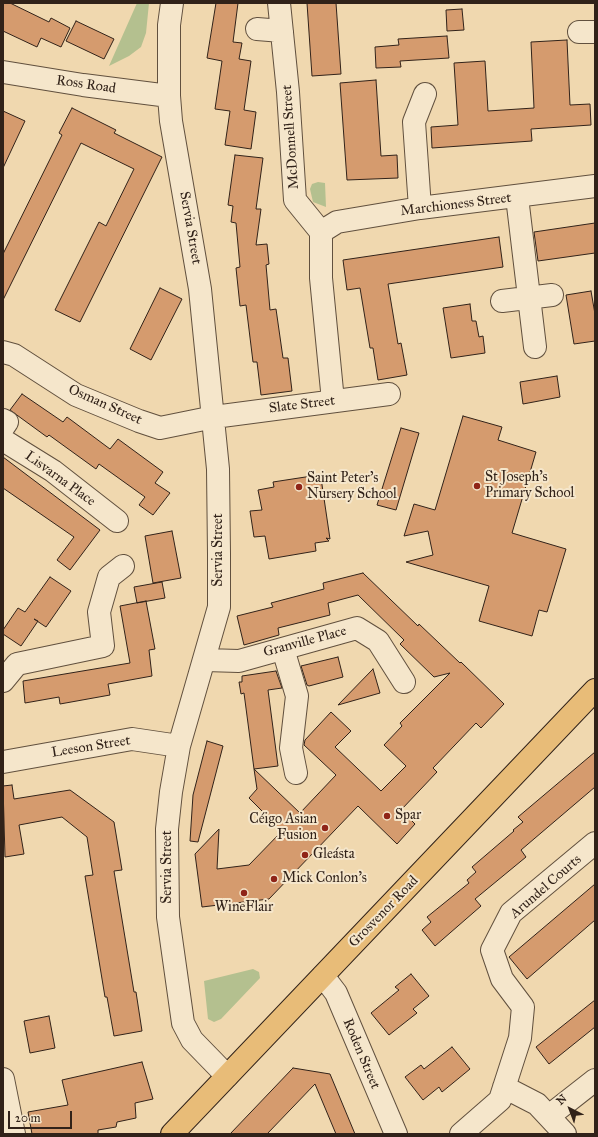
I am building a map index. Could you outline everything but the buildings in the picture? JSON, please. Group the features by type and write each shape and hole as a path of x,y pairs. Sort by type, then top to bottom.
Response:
{"main road":[{"name":"Grosvenor Road","path":"172,1134 595,690"}],"street":[{"name":"Servia Street","path":"172,3 169,25 169,96 171,121 200,289 214,417 219,486 219,607 180,746 171,792 167,830 166,869 168,917 176,983 183,1023 192,1040 227,1076"},
{"name":"McDonnell Street","path":"279,3 288,92 295,200 321,232"},
{"path":"257,29 282,31"},
{"name":"Ross Road","path":"3,72 84,85 169,96"},
{"path":"420,208 414,122 425,94"},
{"name":"Marchioness Street","path":"321,232 337,222 420,208 595,186"},
{"path":"517,197 535,347"},
{"path":"321,232 321,278 333,401"},
{"path":"502,301 552,295"},
{"name":"Osman Street","path":"7,358 76,394 139,421 160,428 214,417"},
{"name":"Slate Street","path":"214,417 389,394"},
{"path":"3,420 6,422 3,428"},
{"name":"Lisvarna Place","path":"3,440 53,471 116,521"},
{"path":"3,682 17,664 103,646 99,612 109,577 123,566"},
{"name":"Granville Place","path":"205,660 239,660 357,628 378,641 404,682"},
{"path":"283,649 296,696 291,748 296,773"},
{"name":"Leeson Street","path":"4,759 132,740 180,746"},
{"name":"Arundel Courts","path":"461,1134 500,1100 520,1038 523,1007 502,979 492,950 511,913 595,843"},
{"name":"Roden Street","path":"323,976 336,993 396,1134"},
{"path":"3,1079 14,1134"},
{"path":"549,1116 595,1080"},
{"path":"504,1087 537,1104 565,1134"}],"green space":[{"path":"137,3 149,3 146,33 141,47 129,56 109,66"},
{"path":"318,182 325,183 326,207 313,202 310,189 312,184"},
{"path":"253,969 259,972 260,978 221,1019 214,1022 208,1019 204,981"}],"place":[{"name":"St Joseph's Primary School","path":"477,486"},
{"name":"Saint Peter's Nursery School","path":"299,487"},
{"name":"Spar","path":"387,816"},
{"name":"Céigo Asian Fusion","path":"325,828"},
{"name":"Gleásta","path":"305,855"},
{"name":"Mick Conlon’s","path":"274,879"},
{"name":"WineFlair","path":"244,893"}]}
